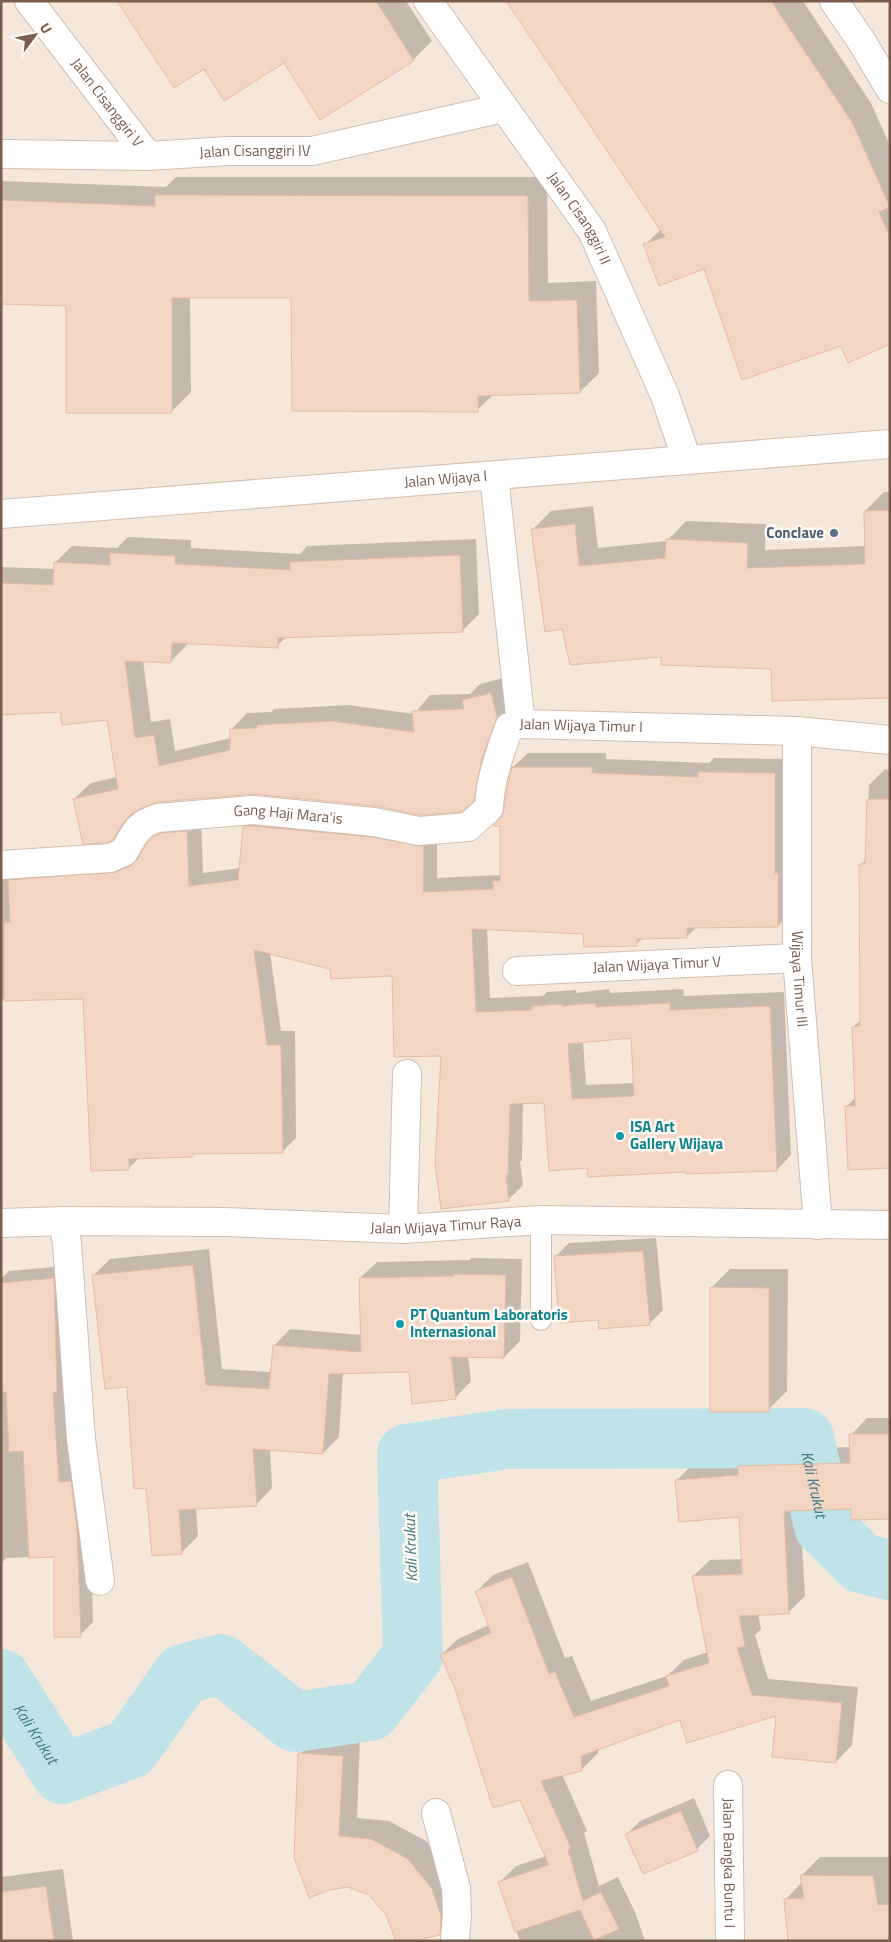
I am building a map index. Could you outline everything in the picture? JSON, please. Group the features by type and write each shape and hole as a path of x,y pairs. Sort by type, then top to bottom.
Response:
{"street":[{"name":"Jalan Cisanggiri V","path":"29,1 148,156"},
{"name":"Jalan Cisanggiri II","path":"428,1 592,231 665,396 687,460"},
{"path":"834,1 862,42 890,89"},
{"name":"Jalan Cisanggiri IV","path":"1,154 148,156 228,151 312,150 503,108"},
{"name":"Jalan Wijaya I","path":"1,514 890,444"},
{"name":"Jalan Wijaya Timur I","path":"494,476 521,724 798,731 890,740"},
{"name":"Gang Haji Mara'is","path":"1,864 110,858 124,852 140,825 158,818 253,810 374,822 419,831 468,827 489,808 496,764 509,727 521,724"},
{"name":"Wijaya Timur III","path":"798,731 797,958 818,1225"},
{"name":"Jalan Wijaya Timur V","path":"517,971 797,958"},
{"path":"403,1229 407,1074"},
{"name":"Jalan Wijaya Timur Raya","path":"1,1223 63,1221 224,1222 403,1229 542,1220 890,1225"},
{"path":"63,1221 67,1243 82,1439 100,1581"},
{"name":"Jalan Bangka Buntu I","path":"728,1785 730,1941"},
{"path":"436,1813 456,1888 455,1941"}],"lane":[{"path":"541,1320 542,1220"}],"shaded area":[{"path":"1,1 890,1 890,1941 1,1941"}],"building":[{"path":"117,1 376,1 414,61 320,120 284,63 224,101 204,69 174,88"},
{"path":"506,1 771,1 852,122 890,207 879,212 890,237 890,344 848,363 841,346 742,380 704,269 659,286 643,244 665,237"},
{"path":"155,195 528,196 529,301 577,300 580,393 478,396 478,412 292,411 291,298 172,298 172,413 66,413 66,306 1,304 1,200 155,206"},
{"path":"890,510 890,698 772,701 771,669 661,665 661,657 570,665 562,629 545,632 531,529 575,524 579,566 665,558 666,539 748,543 747,568 865,564 864,511"},
{"path":"110,553 175,556 175,564 290,570 290,562 460,555 463,632 278,638 278,648 172,643 171,663 125,661 135,738 154,735 159,766 230,750 230,729 257,728 257,725 331,721 414,732 412,711 464,709 462,700 491,693 497,717 481,762 474,801 461,812 420,815 376,806 254,794 157,802 131,814 113,840 106,843 83,844 73,799 118,789 107,720 62,725 60,712 1,715 1,583 53,585 54,562 110,565"},
{"path":"512,767 592,767 592,773 698,777 698,772 775,773 775,873 778,873 778,927 687,928 687,938 637,939 637,946 584,947 583,934 472,929 476,1012 532,1010 532,1006 595,1003 596,1007 670,1003 670,1010 770,1006 777,1171 686,1174 686,1172 588,1177 587,1168 549,1171 544,1103 510,1104 508,1175 506,1175 509,1201 441,1209 435,1164 441,1056 394,1057 392,976 331,979 330,969 254,950 267,1045 281,1045 283,1153 192,1154 192,1157 129,1159 129,1170 91,1171 83,999 4,1001 4,922 10,922 8,880 116,872 130,866 137,860 153,837 161,833 187,831 189,886 238,880 243,827 253,826 372,837 424,846 423,892 493,889 493,881 500,881 500,826 493,826 500,819 504,810","holes":["631,1038 634,1096 572,1099 568,1044"]},
{"path":"867,799 890,799 890,1168 848,1170 845,1106 855,1106 852,1027 860,1026 859,864 865,864"},
{"path":"643,1251 650,1325 599,1329 598,1320 559,1323 554,1256"},
{"path":"193,1265 206,1385 269,1389 273,1345 361,1352 359,1278 454,1276 454,1274 506,1275 504,1358 451,1357 456,1399 412,1404 409,1372 329,1374 323,1454 253,1449 257,1506 179,1510 182,1554 152,1556 146,1488 134,1489 127,1387 105,1389 92,1275"},
{"path":"54,1278 57,1392 53,1392 59,1482 71,1481 77,1529 81,1637 54,1637 54,1557 29,1558 23,1451 9,1452 6,1392 2,1392 1,1283"},
{"path":"710,1287 769,1288 769,1412 710,1412"},
{"path":"849,1434 890,1434 890,1519 851,1520 851,1509 784,1511 789,1614 739,1616 745,1646 737,1648 752,1695 842,1703 836,1763 772,1757 776,1716 687,1743 680,1720 581,1756 582,1771 541,1781 571,1848 568,1850 583,1901 601,1892 619,1929 594,1940 580,1910 515,1932 498,1882 549,1865 520,1800 493,1808 455,1689 440,1655 491,1633 475,1591 512,1577 549,1674 555,1672 574,1717 669,1686 666,1676 709,1663 692,1576 742,1574 739,1517 679,1522 675,1480 738,1475 738,1466 850,1463"},
{"path":"298,1753 343,1756 339,1836 371,1839 408,1859 432,1889 441,1916 440,1935 413,1941 396,1941 386,1915 369,1895 348,1887 329,1890 309,1898 294,1857"},
{"path":"681,1811 698,1851 643,1874 625,1834"},
{"path":"800,1875 873,1876 878,1905 890,1904 890,1941 788,1941 784,1899 804,1898"},
{"path":"46,1886 54,1941 1,1941 1,1892"}],"waterway":[{"name":"Kali Krukut","path":"1,1679 62,1774 130,1749 183,1674 221,1664 295,1722 370,1711 413,1656 407,1454 507,1439 804,1438 824,1526 861,1563 890,1570"}],"place":[{"name":"Conclave","path":"834,533"},
{"name":"ISA Art Gallery Wijaya","path":"620,1136"},
{"name":"PT Quantum Laboratoris Internasional","path":"400,1324"}]}
